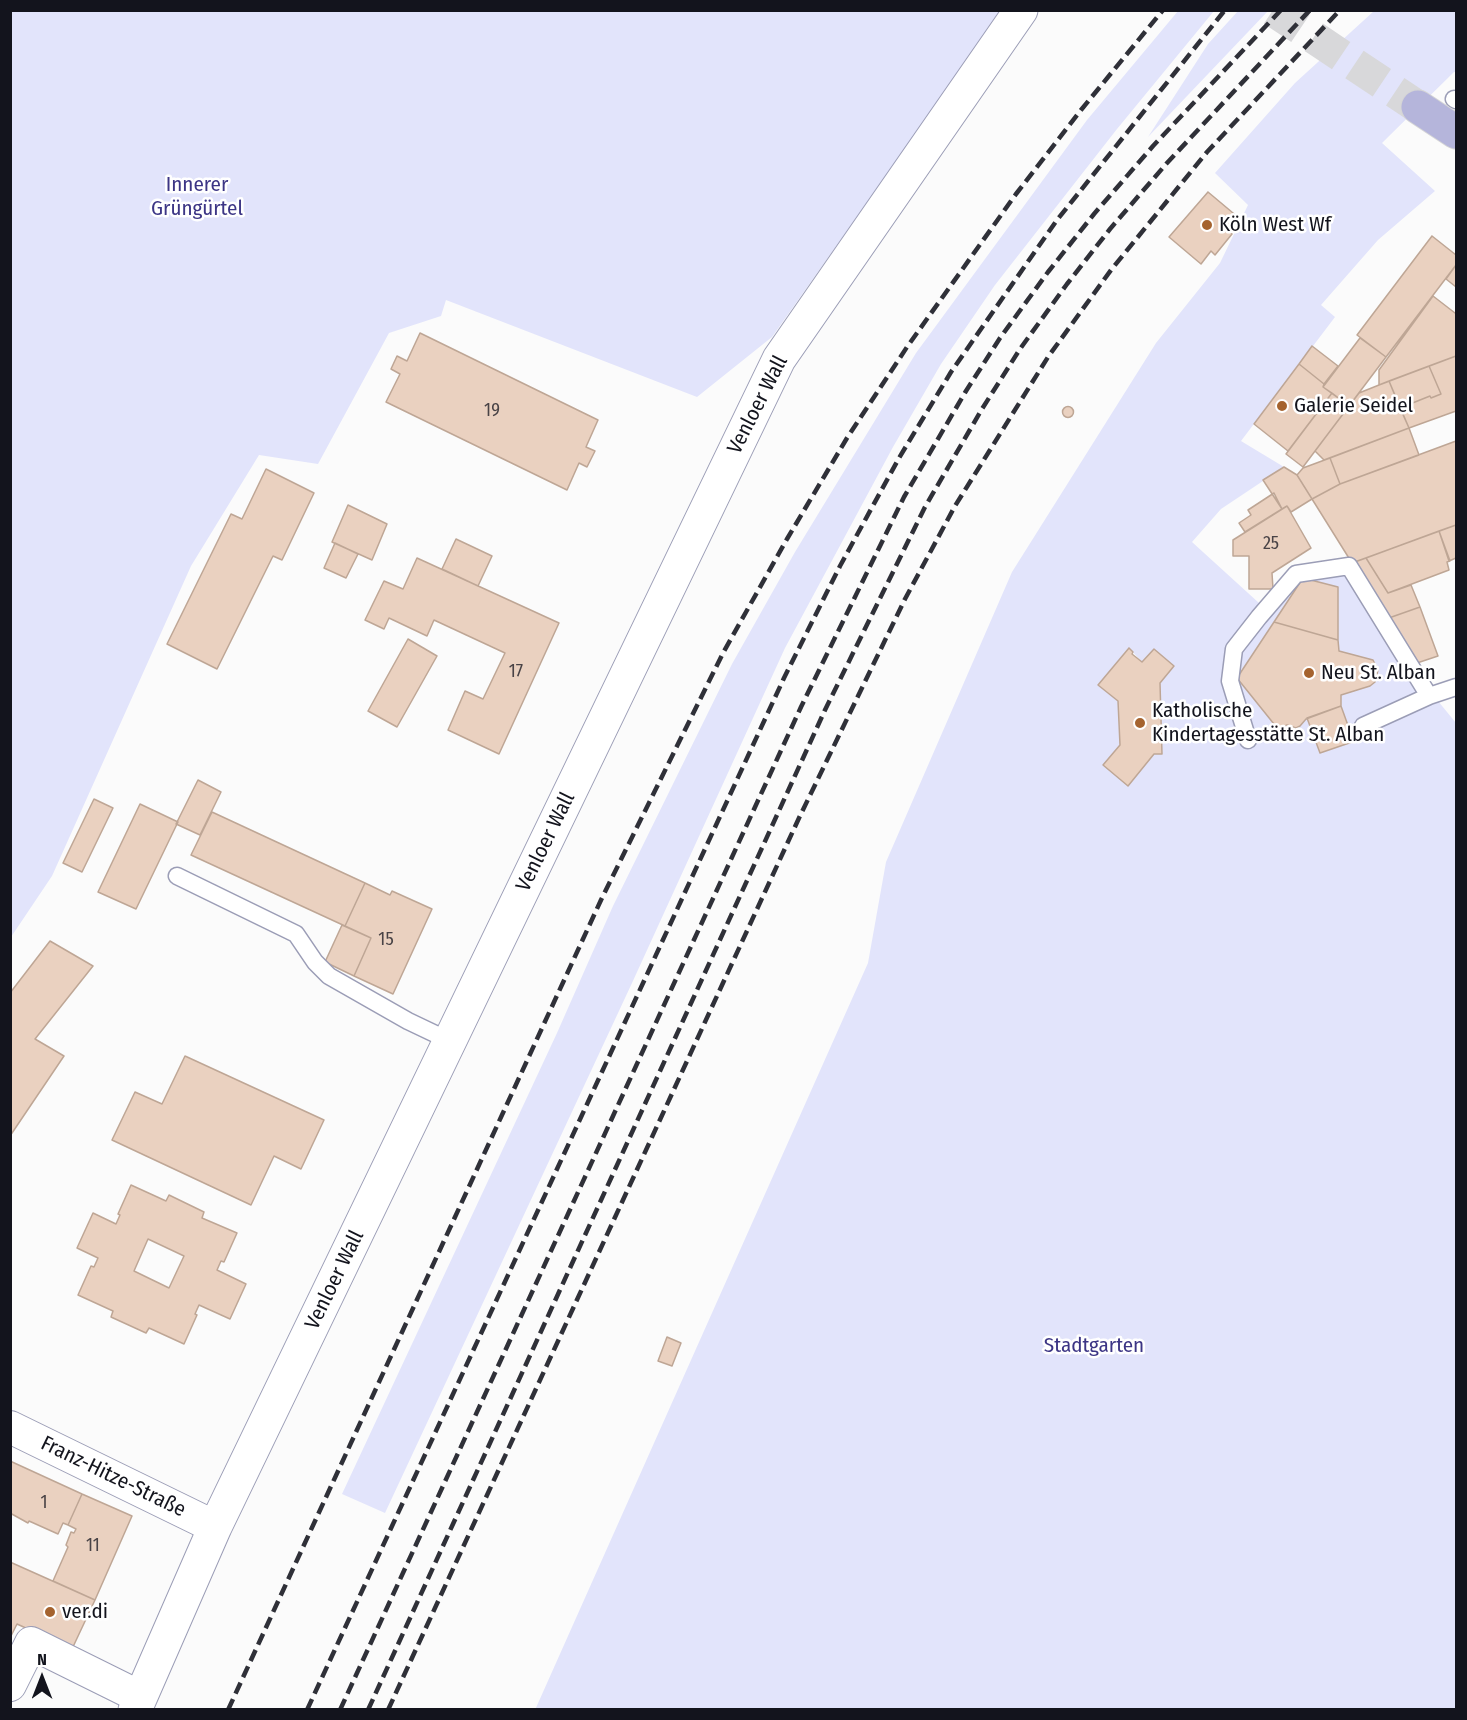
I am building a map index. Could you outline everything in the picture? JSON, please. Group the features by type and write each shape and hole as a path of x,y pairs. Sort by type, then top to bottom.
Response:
{"main road":[{"path":"1418,107 1456,132"}],"street":[{"name":"Venloer Wall","path":"137,1703 215,1527 779,359 1021,10"},
{"name":"Franz-Hitze-Straße","path":"10,1428 215,1527"},
{"path":"10,1685 31,1643 137,1703"}],"lane":[{"path":"1248,740 1230,681 1234,649 1296,574 1349,566 1429,696"},
{"path":"1363,726 1429,696 1456,687"},
{"path":"177,876 296,934 315,962 329,976 408,1021 450,1041"}],"green space":[{"name":"Innerer Grüngürtel","path":"10,11 1002,11 772,337 697,397 446,300 441,316 389,333 318,464 259,455 191,566 52,876 11,937"},
{"path":"1178,11 1214,11 1117,129 995,285 941,364 893,447 785,648 385,1513 342,1494 557,1033 613,906 732,664 795,552 916,353 1087,120"},
{"path":"1238,11 1268,11 1148,137 1208,44"},
{"name":"Stadtgarten","path":"1374,11 1456,11 1456,72 1382,143 1435,191 1378,240 1321,305 1335,317 1241,441 1284,467 1221,509 1192,542 1259,603 1292,573 1352,563 1411,668 1456,723 1456,1709 535,1710 868,963 886,862 1012,572 1156,343 1220,263 1248,205 1215,173 1295,83","holes":["1274,622 1338,640 1339,651 1373,660 1378,670 1375,682 1370,686 1341,695 1341,706 1306,719 1296,728 1287,725 1278,729 1237,678","1129,648 1142,662 1154,649 1174,666 1160,683 1162,754 1154,754 1128,785 1104,765 1120,745 1118,701 1099,684"]}],"building":[{"name":"Köln West Wf","path":"1208,192 1239,218 1229,231 1232,234 1215,255 1211,251 1201,264 1169,237"},
{"path":"1432,236 1456,255 1456,265 1386,357 1357,335"},
{"path":"1456,265 1456,287 1446,279"},
{"path":"1433,296 1456,312 1456,356 1379,385 1379,370"},
{"path":"420,333 598,420 586,447 595,451 587,467 579,463 567,490 386,402 400,374 391,369 397,356 407,361"},
{"path":"1360,338 1386,357 1349,406 1323,387"},
{"path":"1312,346 1338,366 1324,384 1299,364"},
{"path":"1456,356 1456,411 1409,428 1400,408 1441,394 1429,366"},
{"path":"1299,364 1332,393 1288,451 1254,424"},
{"path":"1429,366 1441,394 1400,408 1389,381"},
{"path":"1389,381 1409,428 1324,460 1315,451 1359,393"},
{"path":"1332,393 1349,406 1303,467 1286,454"},
{"path":"1068,406 1074,412 1068,418 1062,412"},
{"path":"1409,428 1419,455 1340,484 1330,458"},
{"path":"1456,441 1456,525 1352,563 1312,499 1340,484"},
{"path":"1330,458 1340,484 1312,499 1297,475 1303,468"},
{"path":"1284,467 1297,475 1312,499 1291,512 1287,506 1282,509 1263,480"},
{"path":"266,469 314,493 282,560 273,556 217,669 167,644 231,514 242,519"},
{"path":"1274,493 1282,509 1245,532 1239,523 1251,515 1248,510"},
{"path":"348,505 387,524 372,560 332,542"},
{"path":"1287,506 1311,548 1272,573 1273,589 1249,589 1249,556 1233,556 1233,540"},
{"path":"1456,525 1456,558 1449,561 1439,531"},
{"path":"1439,531 1450,561 1447,562 1449,570 1388,593 1366,558"},
{"path":"456,539 492,556 478,586 442,569"},
{"path":"335,543 358,554 346,578 324,568"},
{"path":"417,558 559,623 499,754 448,730 465,691 483,699 505,653 434,620 427,636 389,618 384,629 365,620 384,581 403,589"},
{"path":"1366,558 1388,593 1411,585 1420,607 1386,619 1352,563"},
{"path":"1303,578 1338,587 1338,640 1274,622"},
{"path":"1420,607 1438,656 1414,664 1386,619"},
{"name":"Neu St. Alban","path":"1274,622 1338,640 1339,651 1373,660 1378,670 1375,682 1370,686 1341,695 1341,706 1306,719 1296,728 1287,725 1278,729 1237,678"},
{"path":"408,639 437,656 397,727 368,711"},
{"name":"Katholische Kindertagesstätte St. Alban","path":"1129,648 1132,654 1142,662 1154,649 1174,666 1160,683 1162,754 1154,754 1128,786 1103,765 1120,745 1118,701 1098,685"},
{"path":"1341,706 1350,731 1354,729 1358,740 1320,753 1307,718"},
{"path":"198,780 221,792 200,835 176,824"},
{"path":"94,799 113,808 82,872 63,863"},
{"path":"140,804 178,822 136,909 98,892"},
{"path":"212,812 365,883 345,926 191,855"},
{"path":"365,883 390,895 392,891 432,909 393,994 354,976 371,938 345,926"},
{"path":"342,925 371,938 354,976 325,962"},
{"path":"50,941 93,966 35,1039 64,1056 10,1136 10,993"},
{"path":"185,1056 324,1120 301,1169 274,1156 251,1205 112,1140 135,1092 162,1104"},
{"path":"131,1185 166,1201 169,1195 204,1212 202,1218 237,1233 224,1262 221,1261 217,1270 246,1284 230,1319 199,1305 184,1344 149,1328 146,1333 111,1317 113,1311 78,1295 91,1266 94,1267 98,1258 77,1248 93,1213 116,1224 120,1215 118,1214","holes":["148,1239 184,1256 169,1288 134,1271"]},
{"path":"667,1337 681,1343 672,1366 658,1361"},
{"path":"10,1461 82,1494 68,1525 63,1523 58,1534 29,1521 28,1523 10,1513"},
{"path":"82,1494 132,1516 95,1600 53,1581 68,1547 66,1545 71,1532 74,1533 76,1529 68,1525"},
{"name":"ver.di","path":"10,1562 95,1600 72,1649 17,1624 10,1638"}],"tunnel":[{"path":"1273,10 1418,107"}],"railway":[{"path":"228,1710 601,900 723,653 847,438 907,347 1016,194 1163,10"},
{"path":"307,1710 784,678 840,566 899,458 951,372 1057,220 1225,10"},
{"path":"340,1710 801,707 904,497 966,391 1000,338 1048,272 1153,146 1281,10"},
{"path":"368,1710 825,710 925,507 1020,349 1067,284 1110,229 1167,163 1310,10"},
{"path":"388,1710 799,818 905,599 955,506 1048,357 1111,270 1207,152 1340,10"}],"place":[{"name":"Köln West Wf","path":"1207,225"},
{"name":"Galerie Seidel","path":"1282,406"},
{"name":"Neu St. Alban","path":"1309,673"},
{"name":"Katholische Kindertagesstätte St. Alban","path":"1140,723"},
{"name":"ver.di","path":"50,1612"}]}
